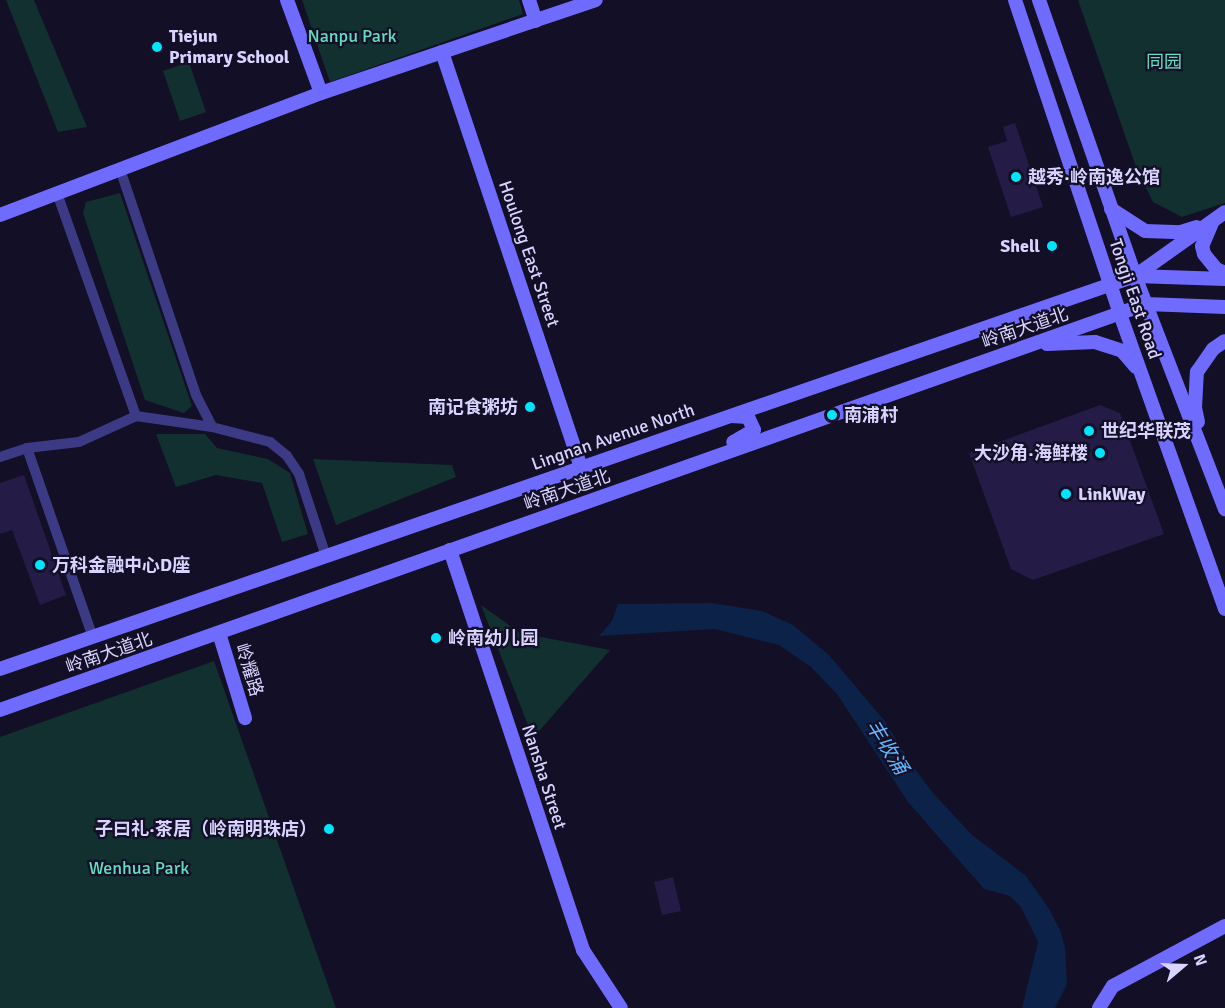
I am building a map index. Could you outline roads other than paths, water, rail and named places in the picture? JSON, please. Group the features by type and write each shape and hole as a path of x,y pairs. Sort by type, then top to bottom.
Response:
{"main road":[{"path":"287,0 321,93"},
{"path":"529,0 536,21"},
{"path":"0,215 321,93 596,0"},
{"name":"Tongji East Road","path":"1015,0 1120,314 1225,609"},
{"name":"Tongji East Road","path":"1039,0 1135,276 1225,509"},
{"name":"Houlong East Street","path":"442,52 581,467"},
{"path":"1111,209 1145,231 1180,232 1220,216"},
{"path":"1220,216 1202,246 1208,262 1225,273"},
{"name":"Lingnan Avenue North","path":"0,669 1135,276 1220,216"},
{"path":"1135,276 1225,279"},
{"path":"1146,304 1225,307"},
{"name":"岭南大道北","path":"0,710 1146,304"},
{"path":"1206,459 1195,408 1197,372 1213,349 1225,341"},
{"path":"1033,344 1095,342 1122,351 1141,372"},
{"path":"684,467 701,452 747,436 754,430 748,417 730,415"},
{"name":"Nansha Street","path":"450,550 583,950 621,1008"},
{"name":"岭耀路","path":"219,633 245,718"},
{"path":"1099,1008 1113,986 1225,926"}],"street":[{"path":"120,169 196,395 212,427"},
{"path":"57,193 136,416"},
{"path":"0,457 27,448 79,442 136,416 212,427 270,442 287,456 299,474 326,556"},
{"path":"27,448 93,637"}],"water":[{"name":"丰收涌","path":"712,603 762,611 793,625 828,654 884,720 932,792 972,835 1025,875 1048,907 1060,930 1065,947 1067,984 1055,1008 1022,1008 1038,942 1021,907 1010,896 984,889 908,802 837,694 811,667 779,645 715,629 599,636 612,621 618,604"}],"place":[{"name":"Tiejun Primary School","path":"157,47"},
{"name":"越秀·岭南逸公馆","path":"1016,177"},
{"name":"Shell","path":"1052,246"},
{"name":"南记食粥坊","path":"530,407"},
{"name":"南浦村","path":"832,415"},
{"name":"世纪华联茂","path":"1089,431"},
{"name":"大沙角·海鲜楼","path":"1100,453"},
{"name":"LinkWay","path":"1066,494"},
{"name":"万科金融中心D座","path":"40,565"},
{"name":"岭南幼儿园","path":"436,638"},
{"name":"子曰礼·茶居（岭南明珠店）","path":"329,829"}],"park label":[{"name":"Nanpu Park","path":"352,36"},
{"name":"同园","path":"1164,62"},
{"name":"Wenhua Park","path":"139,868"}]}
